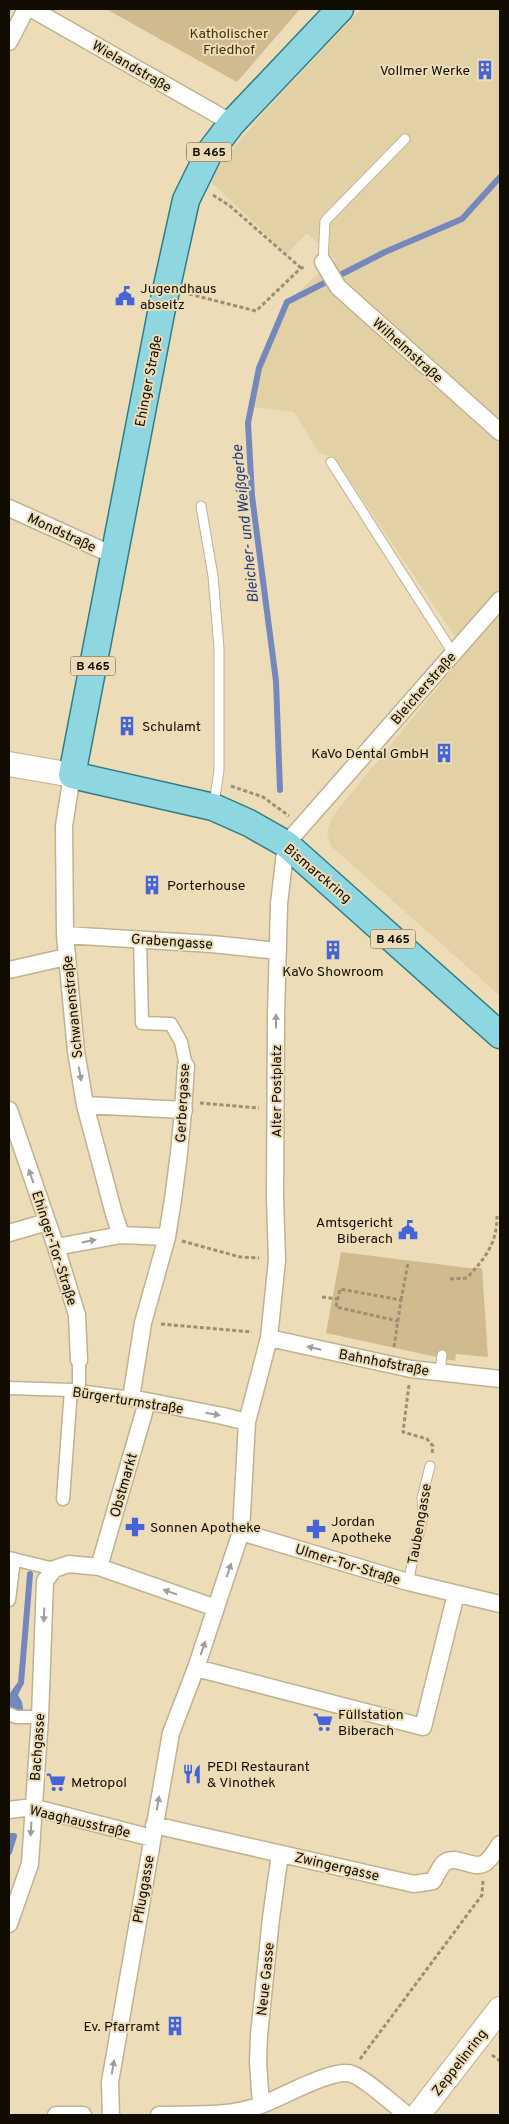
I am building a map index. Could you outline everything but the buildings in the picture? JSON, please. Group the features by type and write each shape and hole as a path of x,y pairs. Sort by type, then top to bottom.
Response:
{"main road":[{"name":"Ehinger Straße","path":"72,775 180,223 194,181 209,152 232,123 340,9"},
{"name":"Bismarckring","path":"9,764 72,775 213,807 249,823 286,844 500,1035"},
{"name":"Zeppelinring","path":"418,2115 500,2009"}],"street":[{"path":"9,42 26,9"},
{"name":"Wielandstraße","path":"32,9 232,123"},
{"name":"Wilhelmstraße","path":"323,262 338,287 500,432"},
{"name":"Mondstraße","path":"9,508 114,556"},
{"name":"Bleicherstraße","path":"286,844 500,600"},
{"name":"Schwanenstraße","path":"72,775 64,826 65,935 76,1051 86,1105 114,1214 121,1234"},
{"name":"Alter Postplatz","path":"269,1338 277,1260 276,1015 279,904 286,844"},
{"name":"Grabengasse","path":"65,935 212,944 278,951"},
{"name":"Gerbergasse","path":"140,939 142,1023 171,1024 181,1042 186,1066 184,1106 167,1237"},
{"path":"9,970 66,956"},
{"path":"86,1105 184,1106"},
{"name":"Ehinger-Tor-Straße","path":"9,1110 77,1315 79,1360 75,1390"},
{"path":"9,1234 47,1222"},
{"path":"56,1247 121,1234 167,1237 143,1323 139,1400"},
{"path":"241,1532 247,1422 269,1338"},
{"name":"Bahnhofstraße","path":"269,1338 411,1370 500,1379"},
{"name":"Bürgerturmstraße","path":"9,1388 75,1390 139,1400 247,1422"},
{"path":"63,1499 75,1390"},
{"name":"Obstmarkt","path":"99,1567 139,1400"},
{"name":"Ulmer-Tor-Straße","path":"241,1532 408,1582 500,1604"},
{"name":"Pfluggasse","path":"111,2115 110,2082 171,1733 196,1668 241,1532"},
{"path":"9,1600 12,1558 54,1569 69,1564 99,1567 216,1608"},
{"name":"Bachgasse","path":"9,1924 30,1864 32,1807 40,1717 46,1581 54,1569"},
{"path":"196,1668 423,1727 456,1594"},
{"path":"9,1714 16,1717 40,1717"},
{"name":"Waaghausstraße","path":"9,1810 32,1807 153,1831"},
{"name":"Zwingergasse","path":"153,1831 280,1854 414,1884 433,1881 443,1864 448,1860 476,1866 485,1863"},
{"path":"485,1863 500,1844"},
{"name":"Neue Gasse","path":"261,2105 258,2062 260,2035 271,1918 280,1854"},
{"path":"159,2115 244,2111 291,2090 339,2074 350,2073 407,2115"},
{"path":"56,2115 83,2115"}],"lane":[{"path":"323,262 325,221 405,138"},
{"path":"331,462 453,653"},
{"path":"201,506 213,576 219,648 218,770 213,807"},
{"path":"440,1372 442,1355"},
{"name":"Taubengasse","path":"408,1582 423,1516 422,1498 430,1466"}],"path":[{"path":"167,288 256,311 301,268 230,206 194,181"},
{"path":"184,1106 276,1109"},
{"path":"450,1279 467,1278 486,1255 497,1231 496,1216"},
{"path":"167,1237 240,1257 277,1260"},
{"path":"394,1348 408,1263"},
{"path":"398,1321 336,1307 337,1300 340,1289 401,1300"},
{"path":"322,1297 337,1300"},
{"path":"143,1323 249,1331 269,1338"},
{"path":"411,1370 403,1432 427,1439 433,1446 430,1466"},
{"path":"350,2073 482,1895 485,1863"}],"shaded area":[{"path":"361,9 500,9 500,996 331,846 327,833 331,818 466,653 334,457 319,453 294,412 254,407 259,368 287,302 335,259 307,233 287,254 208,179 263,113"}],"green space":[{"name":"Katholischer Friedhof","path":"106,9 300,9 237,82"},
{"path":"341,1252 482,1268 488,1357 456,1354 455,1361 326,1333"}],"water":[{"path":"18,1683 22,1687 18,1695 22,1702 24,1714 12,1708 8,1701 10,1693"}],"waterway":[{"name":"Bleicher- und Weißgerbe","path":"280,790 276,681 252,496 248,423 259,368 287,302 385,252 462,219 500,177"},
{"path":"16,1690 21,1683 30,1574"},
{"path":"9,1836 14,1836 9,1852"}],"place":[{"name":"Vollmer Werke","path":"485,70"},
{"name":"Jugendhaus abseitz","path":"125,296"},
{"name":"Schulamt","path":"127,726"},
{"name":"KaVo Dental GmbH","path":"444,753"},
{"name":"Porterhouse","path":"152,885"},
{"name":"KaVo Showroom","path":"333,950"},
{"name":"Amtsgericht Biberach","path":"408,1230"},
{"name":"Sonnen Apotheke","path":"135,1527"},
{"name":"Jordan Apotheke","path":"316,1529"},
{"name":"Füllstation Biberach","path":"323,1722"},
{"name":"PEDI Restaurant & Vinothek","path":"192,1774"},
{"name":"Metropol","path":"56,1782"},
{"name":"Ev. Pfarramt","path":"175,2026"}]}
